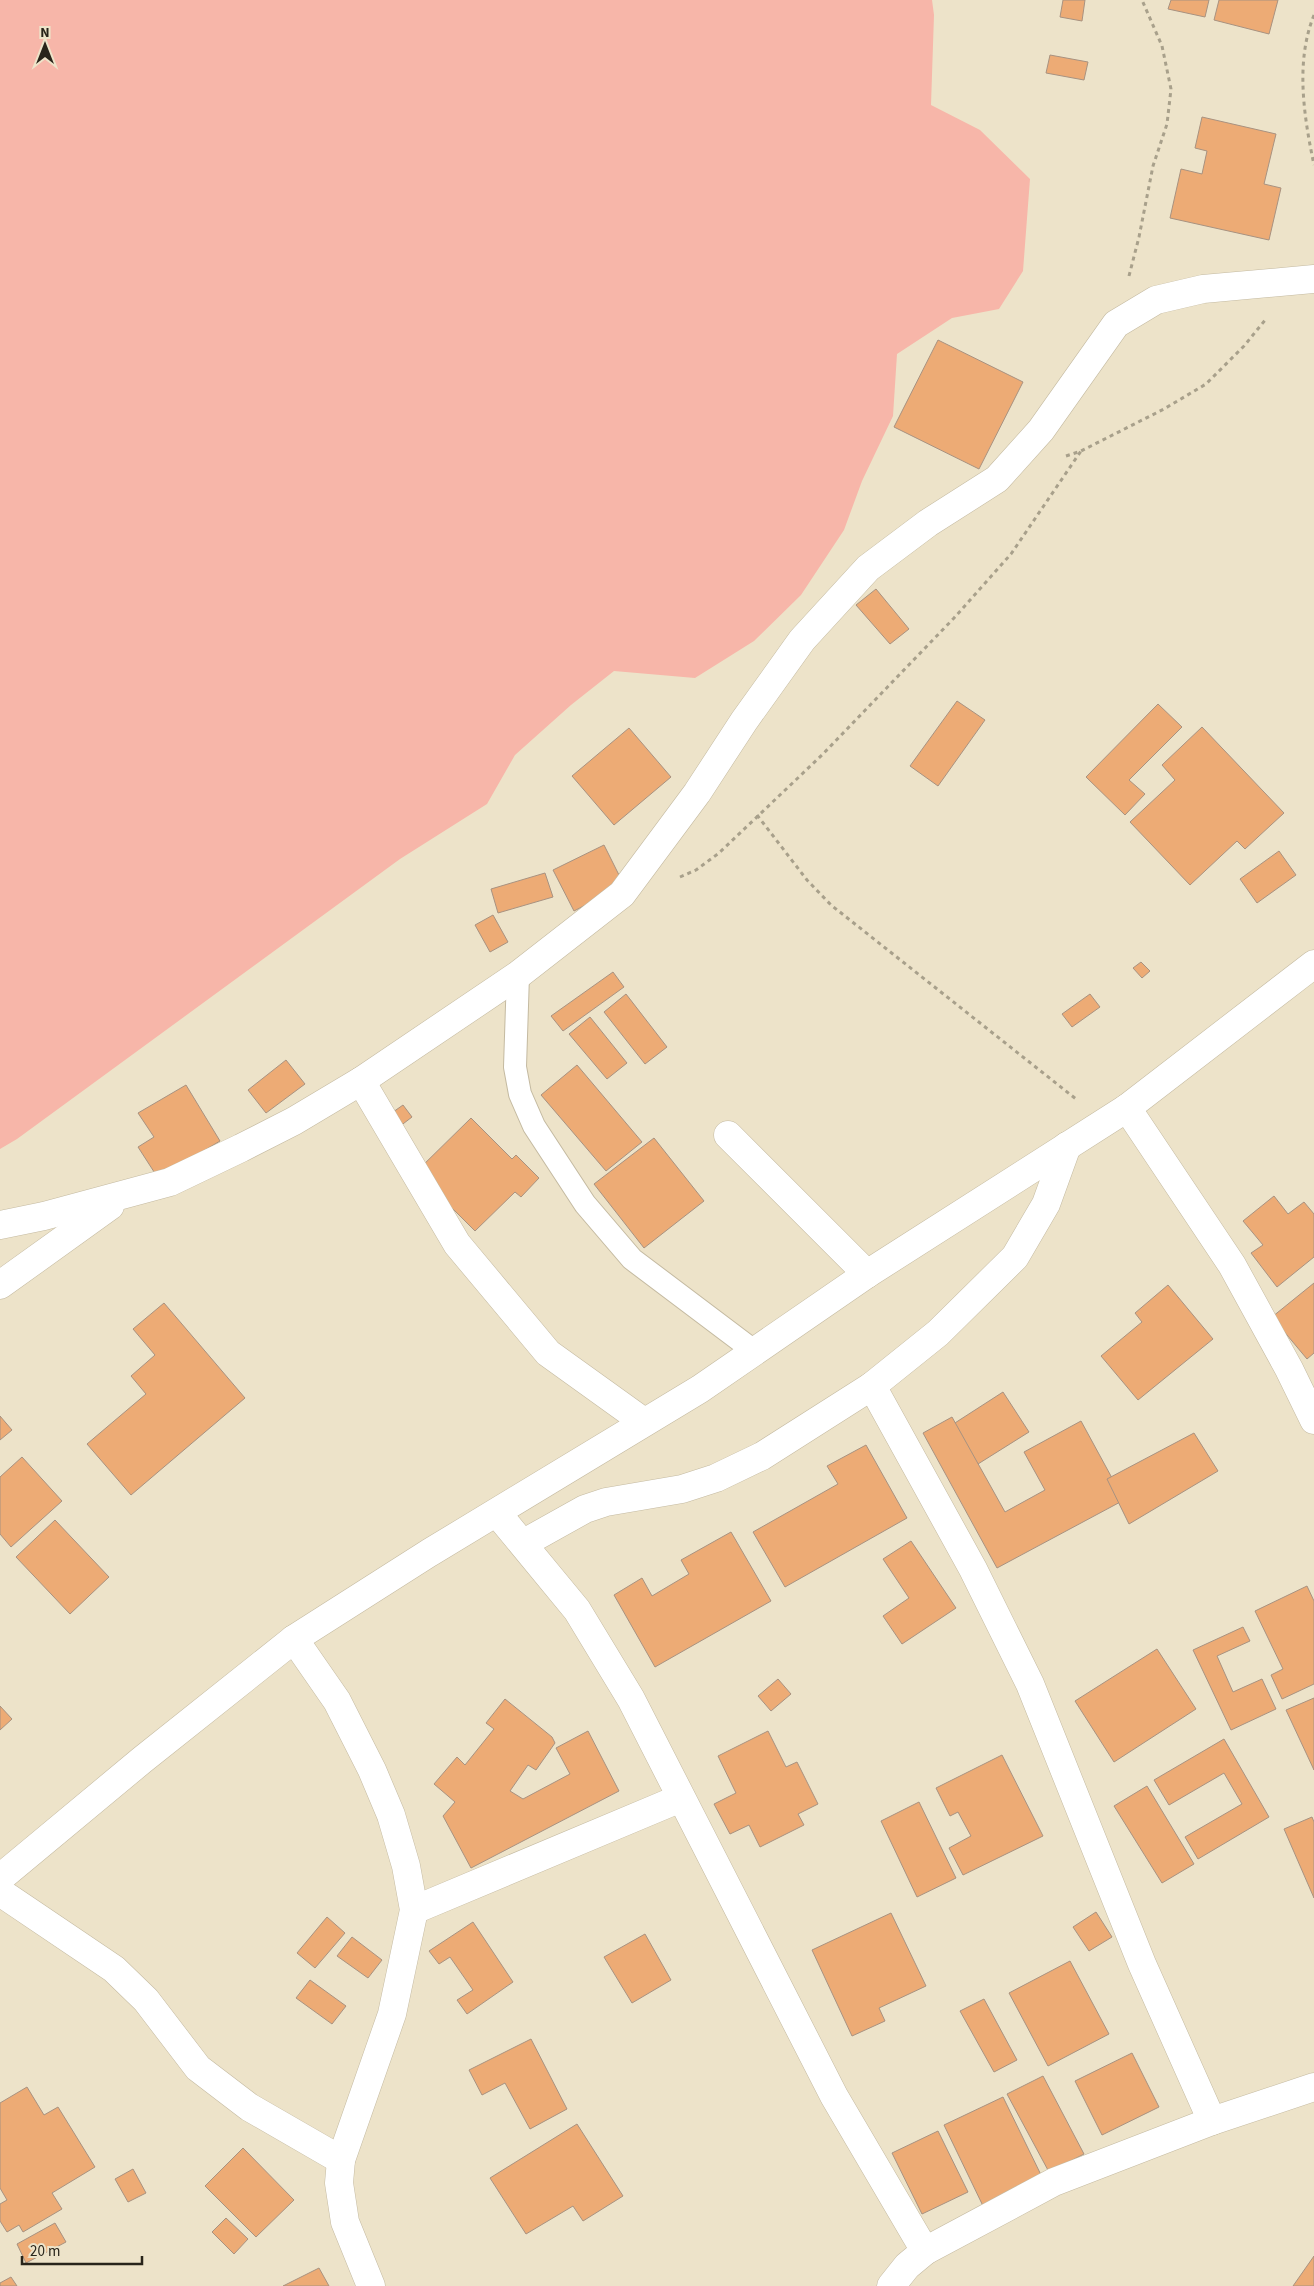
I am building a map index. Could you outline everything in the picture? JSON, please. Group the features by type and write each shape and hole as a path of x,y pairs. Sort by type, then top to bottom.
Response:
{"street":[{"path":"0,1225 44,1216 170,1182 294,1121 361,1081 518,975 622,894 697,793 744,720 802,640 868,568 928,522 997,479 1041,430 1116,324 1156,300 1203,289 1306,280"},
{"path":"0,1878 142,1760 294,1639 700,1389 867,1274 1116,1115 1314,964"},
{"path":"361,1081 457,1244 548,1353 644,1422"},
{"path":"1116,1115 1232,1265 1289,1369 1314,1420"},
{"path":"728,1135 867,1274"},
{"path":"524,1543 585,1509 606,1502 682,1489 716,1478 762,1456 872,1386 938,1333 1015,1258 1046,1204 1067,1146"},
{"path":"0,1285 125,1195"},
{"path":"872,1386 973,1569 1030,1684 1142,1964 1212,2121"},
{"path":"497,1513 524,1543 577,1610 631,1699 834,2096 925,2251"},
{"path":"294,1639 337,1701 372,1770 391,1815 406,1866 414,1910 392,2014 341,2160 339,2183 345,2222 371,2286"},
{"path":"414,1910 681,1798"},
{"path":"0,1892 114,1968 146,2000 198,2068 249,2107 341,2160"},
{"path":"887,2285 925,2251 1054,2182 1212,2121 1314,2088"}],"lane":[{"path":"518,975 515,1067 520,1094 534,1126 585,1204 632,1259 754,1350"}],"path":[{"path":"1116,324 1139,238 1153,166 1167,124 1171,89 1162,46 1142,0"},
{"path":"1314,15 1308,31 1304,56 1304,116 1314,165"},
{"path":"1062,458 1081,451 1164,409 1206,384 1306,280"},
{"path":"679,877 696,870 719,853 822,755 954,618 1011,554 1081,451"},
{"path":"757,815 807,880 831,905 1031,1065 1116,1115"}],"shaded area":[{"path":"0,0 932,0 934,15 931,105 980,130 1030,179 1023,271 999,309 952,318 897,354 893,416 862,481 844,530 801,595 754,641 695,678 614,671 571,705 515,755 487,804 400,859 17,1139 0,1149"}],"building":[{"path":"1063,0 1085,0 1082,21 1060,17"},
{"path":"1171,0 1209,0 1205,17 1168,9"},
{"path":"1219,0 1278,0 1269,34 1214,20"},
{"path":"1050,55 1088,62 1084,80 1046,73"},
{"path":"1202,117 1276,134 1264,184 1281,188 1269,240 1170,218 1181,169 1202,174 1207,151 1195,148"},
{"path":"938,340 1023,382 979,469 894,427"},
{"path":"876,589 909,629 890,644 856,605"},
{"path":"957,701 985,720 938,786 910,766"},
{"path":"1158,704 1182,727 1129,780 1145,794 1125,815 1086,777"},
{"path":"1202,727 1284,813 1245,849 1237,841 1190,885 1130,822 1175,780 1162,765"},
{"path":"629,728 671,777 614,825 572,776"},
{"path":"604,845 624,885 574,911 553,870"},
{"path":"1279,851 1296,875 1257,903 1240,879"},
{"path":"545,873 553,897 498,913 491,889"},
{"path":"493,915 508,942 490,952 475,925"},
{"path":"1141,962 1150,971 1142,978 1133,968"},
{"path":"613,972 624,987 563,1031 551,1016"},
{"path":"626,994 667,1047 645,1064 604,1012"},
{"path":"1090,994 1100,1007 1072,1027 1062,1014"},
{"path":"590,1017 627,1063 607,1079 569,1034"},
{"path":"286,1060 305,1084 266,1113 248,1090"},
{"path":"577,1065 642,1142 606,1171 541,1095"},
{"path":"186,1085 220,1141 158,1178 138,1147 154,1137 138,1113"},
{"path":"403,1105 412,1117 395,1130 386,1117"},
{"path":"471,1118 512,1159 516,1155 539,1178 521,1197 515,1192 475,1231 416,1172"},
{"path":"654,1138 704,1201 644,1248 594,1184"},
{"path":"1274,1196 1288,1214 1304,1202 1314,1214 1314,1257 1277,1287 1251,1253 1263,1245 1243,1221"},
{"path":"1314,1283 1314,1353 1307,1359 1272,1317"},
{"path":"1168,1285 1213,1339 1138,1400 1101,1356 1142,1322 1135,1313"},
{"path":"164,1303 245,1398 131,1495 87,1444 146,1394 131,1376 155,1355 133,1329"},
{"path":"1003,1392 1029,1432 970,1469 944,1430"},
{"path":"0,1416 12,1430 0,1440"},
{"path":"952,1417 1005,1512 1045,1490 1024,1452 1081,1421 1124,1500 997,1568 923,1433"},
{"path":"1194,1433 1218,1471 1129,1524 1107,1479"},
{"path":"866,1445 907,1518 785,1587 753,1532 838,1484 827,1466"},
{"path":"22,1457 62,1501 11,1547 0,1534 0,1477"},
{"path":"55,1520 109,1577 70,1614 16,1557"},
{"path":"731,1532 771,1601 655,1667 614,1595 642,1578 652,1596 689,1574 681,1560"},
{"path":"911,1541 956,1608 902,1644 883,1616 909,1598 883,1559"},
{"path":"1307,1586 1314,1601 1314,1684 1282,1699 1271,1675 1283,1669 1255,1611"},
{"path":"1243,1627 1250,1641 1217,1656 1233,1692 1262,1679 1276,1709 1231,1730 1193,1650"},
{"path":"1157,1649 1196,1709 1114,1762 1075,1701"},
{"path":"778,1679 791,1694 771,1711 758,1696"},
{"path":"1314,1698 1314,1770 1286,1710"},
{"path":"505,1699 552,1737 555,1743 536,1770 528,1765 510,1791 523,1799 570,1774 556,1748 588,1731 619,1791 471,1868 443,1816 455,1802 434,1784 457,1757 465,1765 494,1729 486,1723"},
{"path":"0,1706 12,1719 0,1730"},
{"path":"768,1731 786,1767 797,1762 818,1804 798,1814 804,1825 760,1847 749,1825 730,1834 714,1804 736,1793 718,1756"},
{"path":"1224,1739 1269,1817 1198,1859 1185,1837 1242,1804 1224,1773 1169,1805 1154,1780"},
{"path":"1002,1755 1043,1836 963,1875 949,1848 971,1836 958,1812 950,1816 936,1788"},
{"path":"1147,1786 1194,1864 1162,1883 1114,1806"},
{"path":"919,1802 956,1878 917,1897 881,1821"},
{"path":"1312,1817 1314,1822 1314,1898 1284,1829"},
{"path":"1096,1912 1112,1937 1089,1951 1073,1927"},
{"path":"891,1913 926,1986 879,2008 885,2021 852,2036 812,1950"},
{"path":"327,1917 345,1933 315,1968 297,1953"},
{"path":"473,1922 513,1982 467,2014 457,2000 473,1990 450,1957 439,1964 429,1951"},
{"path":"645,1934 671,1980 632,2003 604,1957"},
{"path":"352,1937 382,1960 368,1978 337,1956"},
{"path":"1070,1961 1109,2034 1048,2066 1009,1993"},
{"path":"310,1980 346,2006 332,2024 296,1998"},
{"path":"984,1999 1017,2060 994,2072 960,2011"},
{"path":"531,2039 567,2109 530,2129 505,2083 482,2095 469,2070"},
{"path":"1132,2053 1159,2107 1102,2135 1075,2081"},
{"path":"1043,2076 1084,2154 1049,2172 1007,2094"},
{"path":"27,2087 44,2115 58,2107 95,2167 52,2193 62,2209 23,2232 19,2225 7,2232 0,2221 0,2204 7,2200 0,2188 0,2103"},
{"path":"1003,2097 1043,2179 984,2208 944,2125"},
{"path":"577,2124 623,2196 583,2221 573,2206 526,2234 490,2178"},
{"path":"938,2131 968,2192 922,2214 892,2153"},
{"path":"243,2148 294,2200 256,2237 205,2186"},
{"path":"133,2169 146,2193 128,2202 115,2179"},
{"path":"226,2218 248,2239 234,2254 212,2232"},
{"path":"55,2223 66,2242 26,2263 17,2244"},
{"path":"1314,2256 1314,2286 1293,2286"},
{"path":"319,2268 329,2286 283,2286"},
{"path":"11,2277 17,2286 0,2286 0,2283"}]}
